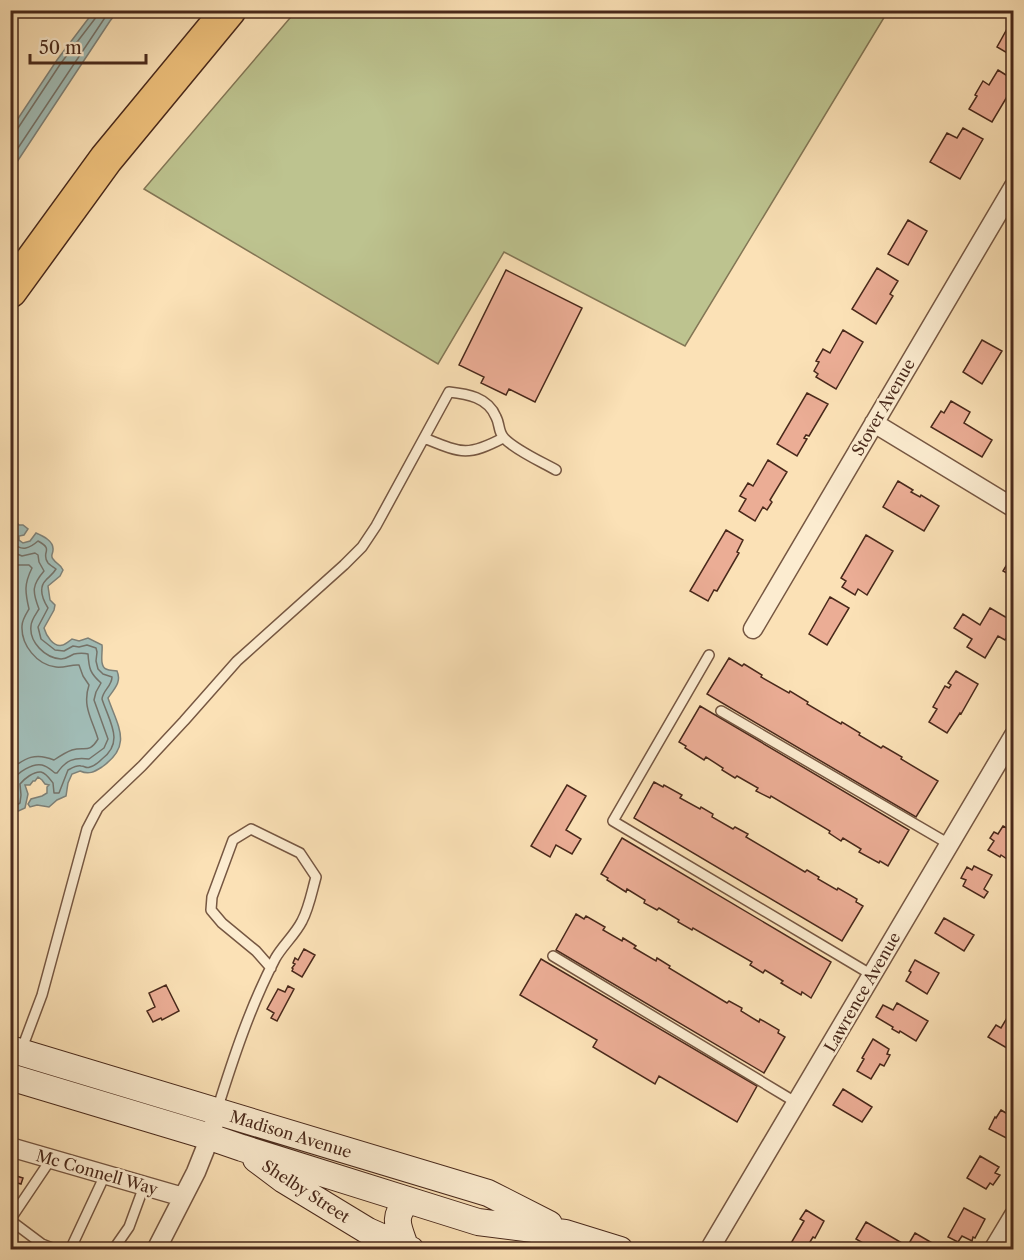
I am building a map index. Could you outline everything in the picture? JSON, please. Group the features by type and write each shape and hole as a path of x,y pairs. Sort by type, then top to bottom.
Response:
{"highway":[{"path":"10,291 106,159 229,10"}],"main road":[{"name":"Madison Avenue","path":"14,1064 217,1113 488,1193 565,1233"},
{"name":"Madison Avenue","path":"14,1064 242,1148 478,1222 565,1233 620,1250"},
{"name":"Shelby Street","path":"260,1125 283,1139 408,1248"},
{"name":"Shelby Street","path":"242,1148 284,1180 368,1231 408,1248"},
{"path":"408,1200 400,1210 397,1224 408,1248"}],"street":[{"name":"Stover Avenue","path":"753,629 1014,186"},
{"path":"874,423 1014,508"},
{"name":"Lawrence Avenue","path":"711,1250 1014,735"},
{"path":"156,1250 196,1172 217,1113"},
{"name":"Mc Connell Way","path":"10,1147 183,1197"},
{"path":"993,1250 1014,1215"}],"lane":[{"path":"14,1064 42,995 87,829 98,808 142,766 237,661 362,547 376,526 449,392 465,394 488,404 496,417 503,438 556,470"},
{"path":"424,438 463,451 488,446 503,438"},
{"path":"709,655 612,821 872,975"},
{"path":"721,711 949,844"},
{"path":"217,1113 231,1064 254,1006 272,968 276,957 302,921 316,877 300,853 251,830 233,840 213,897 211,910 222,923 256,951 272,968"},
{"path":"553,956 797,1103"},
{"path":"51,1159 11,1220 42,1244 57,1250"},
{"path":"70,1250 105,1174"},
{"path":"113,1250 129,1227 144,1186"}],"green space":[{"path":"296,11 888,11 685,346 504,252 438,364 144,189"}],"water":[{"path":"94,11 118,11 11,171 11,129 57,60"},
{"path":"13,522 28,529 24,535 19,536 19,540 23,543 30,541 36,533 50,541 53,547 52,558 63,570 60,576 48,586 50,600 55,605 44,628 48,637 56,645 64,645 72,639 79,641 88,638 102,645 104,667 117,671 118,682 108,698 119,727 120,743 112,759 102,767 94,772 80,771 72,774 66,796 49,807 37,805 30,807 28,804 31,799 47,793 49,785 38,777 30,785 25,785 28,794 25,808 16,812 11,818 10,523"}],"building":[{"path":"1007,29 1013,32 1014,30 1014,57 997,47"},
{"path":"998,70 1014,80 1014,85 992,122 969,109 983,81 989,85"},
{"path":"963,128 983,139 960,179 930,162 947,133 957,138"},
{"path":"908,220 927,231 908,265 888,254"},
{"path":"877,268 898,281 890,294 893,296 876,324 852,309"},
{"path":"506,270 582,308 535,402 509,389 506,395 481,383 484,377 459,365"},
{"path":"843,330 863,342 836,389 816,377 818,374 814,371 819,362 816,361 823,349 830,353"},
{"path":"982,340 1002,351 982,384 963,372"},
{"path":"807,393 828,404 809,436 806,435 804,438 807,439 797,456 777,444"},
{"path":"951,401 970,412 964,423 992,440 982,457 931,427 941,411 944,413"},
{"path":"768,460 787,472 770,500 772,502 767,510 763,507 755,521 739,511 746,499 740,496 748,483 753,486"},
{"path":"898,481 913,490 911,492 939,506 924,531 883,507"},
{"path":"726,530 743,540 737,552 739,553 717,591 714,590 708,601 690,591"},
{"path":"866,535 893,551 867,595 858,589 855,595 842,587 846,581 841,578"},
{"path":"1014,553 1014,577 1003,571"},
{"path":"1014,580 1014,594 1008,590"},
{"path":"830,597 849,608 827,645 809,634"},
{"path":"990,608 1014,622 1014,627 1005,640 998,636 985,658 967,647 972,639 954,628 963,614 980,625"},
{"path":"729,658 742,666 744,664 789,693 790,691 808,702 807,704 841,724 842,722 881,748 883,746 902,757 901,759 938,781 916,817 707,694"},
{"path":"956,671 978,684 947,733 929,722 937,709 933,707 945,686 949,688 951,685 948,683"},
{"path":"700,706 909,830 888,866 859,852 861,849 843,838 841,841 829,833 830,831 771,796 770,798 756,791 758,788 737,776 735,778 706,757 704,760 685,748 686,746 679,742"},
{"path":"654,782 682,795 680,798 700,809 701,807 713,814 712,817 733,829 735,827 748,834 746,837 805,872 807,870 819,877 818,879 857,899 856,902 863,906 842,941 634,818"},
{"path":"567,785 586,796 566,830 581,839 572,854 556,845 550,857 531,846"},
{"path":"1003,826 1014,832 1014,855 1011,853 1007,859 988,850 994,841 990,838 994,832 998,834"},
{"path":"622,838 831,962 811,998 802,992 801,995 765,970 763,973 750,965 752,962 693,928 692,930 678,922 679,920 659,908 657,910 644,903 645,900 627,889 626,892 607,880 608,878 601,874"},
{"path":"974,866 992,875 984,889 988,892 984,898 963,886 966,880 961,878 967,867 972,870"},
{"path":"576,914 584,919 586,916 605,927 603,930 622,941 623,938 636,946 634,948 656,961 657,958 670,966 669,968 727,1003 729,1001 742,1008 741,1011 759,1022 760,1019 779,1030 778,1033 785,1037 764,1073 556,950"},
{"path":"944,918 974,935 964,951 935,933"},
{"path":"304,949 315,955 302,977 292,971 292,968 295,958 298,960"},
{"path":"541,959 757,1086 737,1122 659,1076 655,1084 593,1047 597,1040 520,995"},
{"path":"915,960 939,973 927,994 906,981"},
{"path":"166,985 179,1011 153,1022 147,1011 155,1007 149,993"},
{"path":"288,986 294,989 277,1021 271,1018 274,1013 267,1009 278,989 285,992"},
{"path":"897,1003 928,1021 916,1041 892,1029 893,1027 876,1017 883,1005 893,1010"},
{"path":"1014,1006 1014,1049 1012,1051 988,1037 996,1025 1001,1028"},
{"path":"873,1039 889,1049 887,1054 890,1055 884,1066 880,1064 871,1079 857,1071"},
{"path":"843,1089 872,1107 862,1122 833,1105"},
{"path":"1001,1110 1014,1118 1014,1142 989,1129"},
{"path":"980,1156 999,1167 995,1173 1000,1175 993,1185 990,1183 986,1189 967,1178"},
{"path":"10,1174 23,1178 21,1184 10,1181"},
{"path":"964,1208 985,1219 972,1241 962,1236 958,1242 948,1237"},
{"path":"806,1210 824,1221 805,1250 787,1250 804,1221 800,1219"},
{"path":"866,1222 902,1243 898,1250 869,1250 862,1245 863,1243 856,1239"},
{"path":"915,1233 934,1244 930,1250 905,1250"}]}
